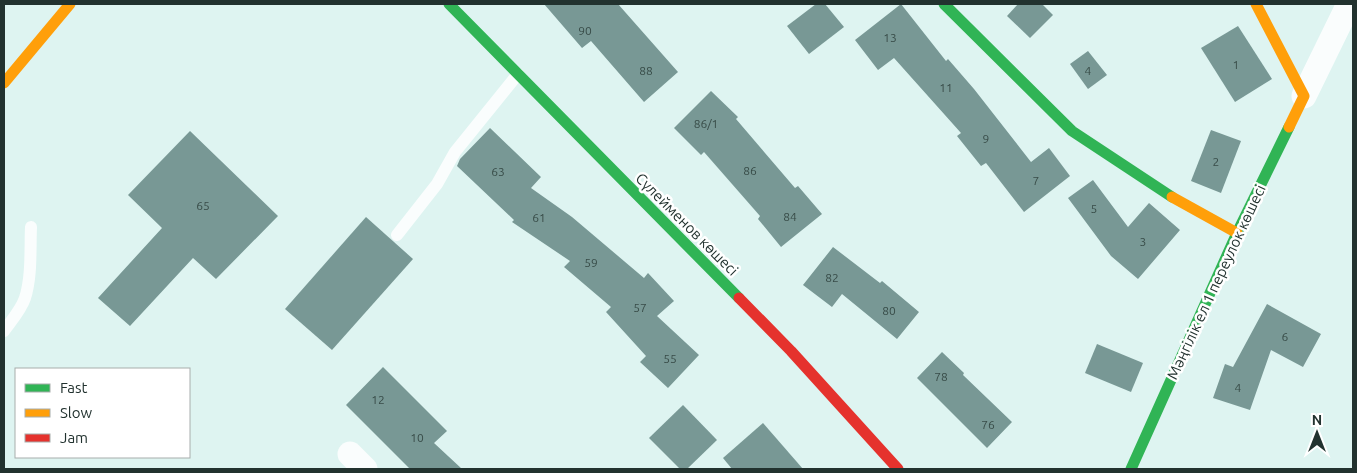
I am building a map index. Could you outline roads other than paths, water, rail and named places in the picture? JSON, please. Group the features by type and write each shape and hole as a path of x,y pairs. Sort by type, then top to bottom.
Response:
{"street":[{"path":"4,83 70,4"},
{"name":"Сүлейменов көшесі","path":"448,4 791,351 898,469"},
{"path":"944,4 1072,131 1160,190 1237,233"},
{"path":"1256,4 1304,96"},
{"name":"Мәңгілік ел 1 переулок көшесі","path":"1131,469 1237,233 1349,4"}],"lane":[{"path":"398,235 437,184 455,152 518,74"},
{"path":"4,331 17,313 28,285 31,227"}]}
